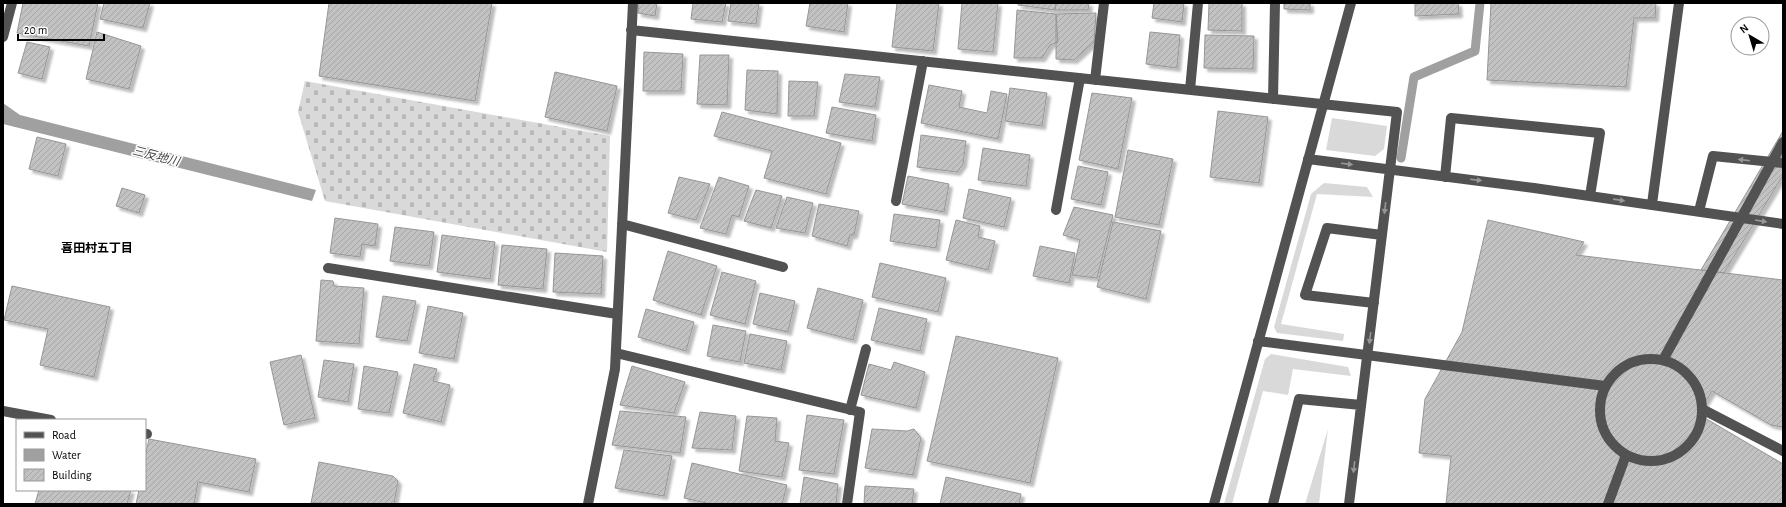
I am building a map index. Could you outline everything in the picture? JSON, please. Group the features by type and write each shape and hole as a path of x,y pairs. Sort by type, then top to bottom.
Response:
{"street":[{"path":"3,37 12,3"},
{"path":"588,504 615,369 632,3"},
{"path":"1095,80 1104,3"},
{"path":"1190,90 1198,3"},
{"path":"1273,99 1275,3"},
{"path":"1214,504 1351,3"},
{"path":"1652,204 1679,3"},
{"path":"631,30 1398,112 1349,504"},
{"path":"896,201 924,61"},
{"path":"1056,210 1080,78"},
{"path":"1445,177 1451,118 1600,133 1590,196"},
{"path":"1663,360 1742,218 1770,162 1783,142"},
{"path":"1699,211 1713,156 1783,163"},
{"path":"1308,160 1652,204 1783,224"},
{"path":"622,224 783,267"},
{"path":"1374,303 1305,295 1327,228 1382,235"},
{"path":"328,268 617,314"},
{"path":"1258,341 1605,386"},
{"path":"850,410 866,349"},
{"path":"616,353 860,412 847,504"},
{"path":"1647,358 1663,360 1681,368 1690,377 1697,388 1702,409 1698,429 1693,438 1682,450 1668,458 1655,461 1641,460 1626,455 1610,442 1600,420 1601,396 1605,386 1614,374 1626,365 1647,358"},
{"path":"1273,504 1299,399 1361,404"},
{"path":"1702,409 1783,450"},
{"path":"3,411 46,419"},
{"path":"1608,504 1626,455"}],"green space":[{"path":"305,81 610,136 607,252 325,201 298,112"},
{"path":"1332,118 1387,126 1384,149 1375,156 1326,150"},
{"path":"1324,183 1367,187 1373,197 1317,194 1281,324 1344,334 1343,341 1277,333 1274,327 1311,194"},
{"path":"1271,354 1348,367 1351,376 1293,369 1288,395 1263,391 1232,504 1224,504 1265,359"},
{"path":"1328,429 1319,504 1305,504"}],"water":[{"name":"三反地川","path":"3,103 20,115 316,190 312,201 3,124"}],"building":[{"path":"23,3 98,3 89,46 17,33"},
{"path":"104,3 150,3 143,28 100,19"},
{"path":"329,3 492,3 475,101 319,76"},
{"path":"639,3 657,3 655,16 638,13"},
{"path":"693,3 726,3 722,22 691,19"},
{"path":"731,3 759,3 756,24 728,21"},
{"path":"810,3 848,3 844,32 806,26"},
{"path":"897,3 939,3 933,51 892,47"},
{"path":"962,3 998,3 993,52 958,49"},
{"path":"1018,3 1056,3 1055,10 1018,5"},
{"path":"1056,3 1089,3 1088,10 1055,10"},
{"path":"1154,3 1184,3 1182,22 1152,18"},
{"path":"1209,3 1242,3 1242,31 1208,30"},
{"path":"1284,3 1310,3 1310,10 1284,9"},
{"path":"1415,3 1458,3 1459,14 1415,16"},
{"path":"1491,3 1656,3 1655,18 1634,18 1626,87 1487,80"},
{"path":"1017,10 1056,14 1058,42 1050,45 1042,58 1014,58"},
{"path":"1096,13 1094,42 1074,60 1056,59 1056,14"},
{"path":"97,32 141,46 129,89 86,79"},
{"path":"1150,32 1180,35 1177,68 1146,64"},
{"path":"1205,35 1254,36 1253,69 1204,68"},
{"path":"27,42 50,47 42,79 18,73"},
{"path":"644,52 683,54 681,91 643,91"},
{"path":"700,55 729,55 727,105 697,104"},
{"path":"747,70 778,71 777,114 745,110"},
{"path":"555,72 617,86 607,131 545,117"},
{"path":"845,74 880,77 875,107 839,102"},
{"path":"789,81 818,82 814,116 788,116"},
{"path":"929,85 962,91 959,107 987,113 991,91 1007,94 998,139 921,123"},
{"path":"1010,88 1047,93 1042,126 1005,121"},
{"path":"1092,93 1132,98 1118,169 1079,160"},
{"path":"832,107 876,115 872,141 826,133"},
{"path":"1218,111 1268,117 1259,183 1210,177"},
{"path":"722,112 841,143 826,194 764,178 772,151 714,136"},
{"path":"1783,131 1783,175 1724,273 1701,270"},
{"path":"921,135 966,141 963,164 957,172 917,167"},
{"path":"37,137 66,144 58,176 29,169"},
{"path":"983,148 1030,155 1026,186 978,180"},
{"path":"1128,150 1173,159 1159,225 1115,217"},
{"path":"1078,166 1108,172 1101,205 1071,199"},
{"path":"908,176 949,184 944,212 902,204"},
{"path":"679,177 710,184 696,220 668,213"},
{"path":"719,177 749,186 739,217 732,215 726,234 700,228"},
{"path":"122,188 145,195 139,213 116,206"},
{"path":"969,189 1011,198 1004,227 963,218"},
{"path":"756,190 782,196 771,228 744,221"},
{"path":"787,197 813,203 805,233 776,228"},
{"path":"819,204 859,211 854,235 850,235 847,246 812,236"},
{"path":"1074,207 1113,215 1097,278 1072,275 1080,240 1063,235"},
{"path":"894,214 940,220 936,248 890,241"},
{"path":"335,218 378,224 375,246 362,244 360,257 330,253"},
{"path":"956,220 980,226 978,237 995,241 988,270 946,260"},
{"path":"1488,220 1584,242 1576,255 1783,280 1783,427 1771,425 1712,391 1698,414 1783,464 1783,504 1446,504 1451,456 1419,453 1425,399 1462,332"},
{"path":"1113,222 1161,231 1146,299 1097,287"},
{"path":"395,227 434,232 429,266 390,261"},
{"path":"442,235 495,242 490,279 437,272"},
{"path":"502,245 547,249 543,289 498,285"},
{"path":"1040,246 1075,253 1069,283 1033,276"},
{"path":"668,251 717,266 701,315 653,300"},
{"path":"555,253 603,256 601,294 553,292"},
{"path":"880,263 946,278 938,312 872,297"},
{"path":"722,272 756,281 745,324 710,315"},
{"path":"321,280 333,281 334,286 364,288 359,344 316,341"},
{"path":"12,286 110,307 94,377 40,365 48,329 4,320"},
{"path":"818,288 863,300 853,340 807,328"},
{"path":"760,293 795,301 788,332 753,324"},
{"path":"383,296 416,301 407,341 376,337"},
{"path":"428,306 463,313 454,359 419,353"},
{"path":"879,308 927,319 920,351 871,340"},
{"path":"646,309 694,322 686,351 638,337"},
{"path":"713,325 746,331 740,362 707,356"},
{"path":"750,334 787,341 781,370 744,363"},
{"path":"956,336 1058,358 1030,483 927,461"},
{"path":"301,355 315,418 284,425 270,362"},
{"path":"324,360 354,364 348,402 318,397"},
{"path":"894,362 925,372 916,408 861,395 869,364 891,370"},
{"path":"414,364 437,369 433,381 450,385 441,422 403,413"},
{"path":"364,366 398,372 389,413 358,409"},
{"path":"632,366 685,382 674,413 620,405"},
{"path":"620,411 686,417 680,453 612,445"},
{"path":"700,412 736,416 732,450 692,448"},
{"path":"807,415 844,420 834,474 799,470"},
{"path":"747,416 777,418 775,441 789,443 782,477 739,471"},
{"path":"872,429 907,431 914,429 921,438 913,475 865,468"},
{"path":"149,439 256,459 249,492 198,482 194,504 136,504 139,491 146,491 146,452"},
{"path":"624,450 672,456 664,496 615,488"},
{"path":"319,462 393,476 398,481 394,504 311,503"},
{"path":"692,463 787,485 782,504 711,504 684,498"},
{"path":"804,477 838,484 836,504 800,504"},
{"path":"946,477 1021,494 1019,504 940,504"},
{"path":"865,486 914,489 912,504 864,504"},
{"path":"39,491 131,491 127,504 35,504"}],"waterway":[{"path":"1401,158 1414,77 1475,51 1480,3"}],"district":[{"name":"喜田村五丁目","path":"97,248"}]}
